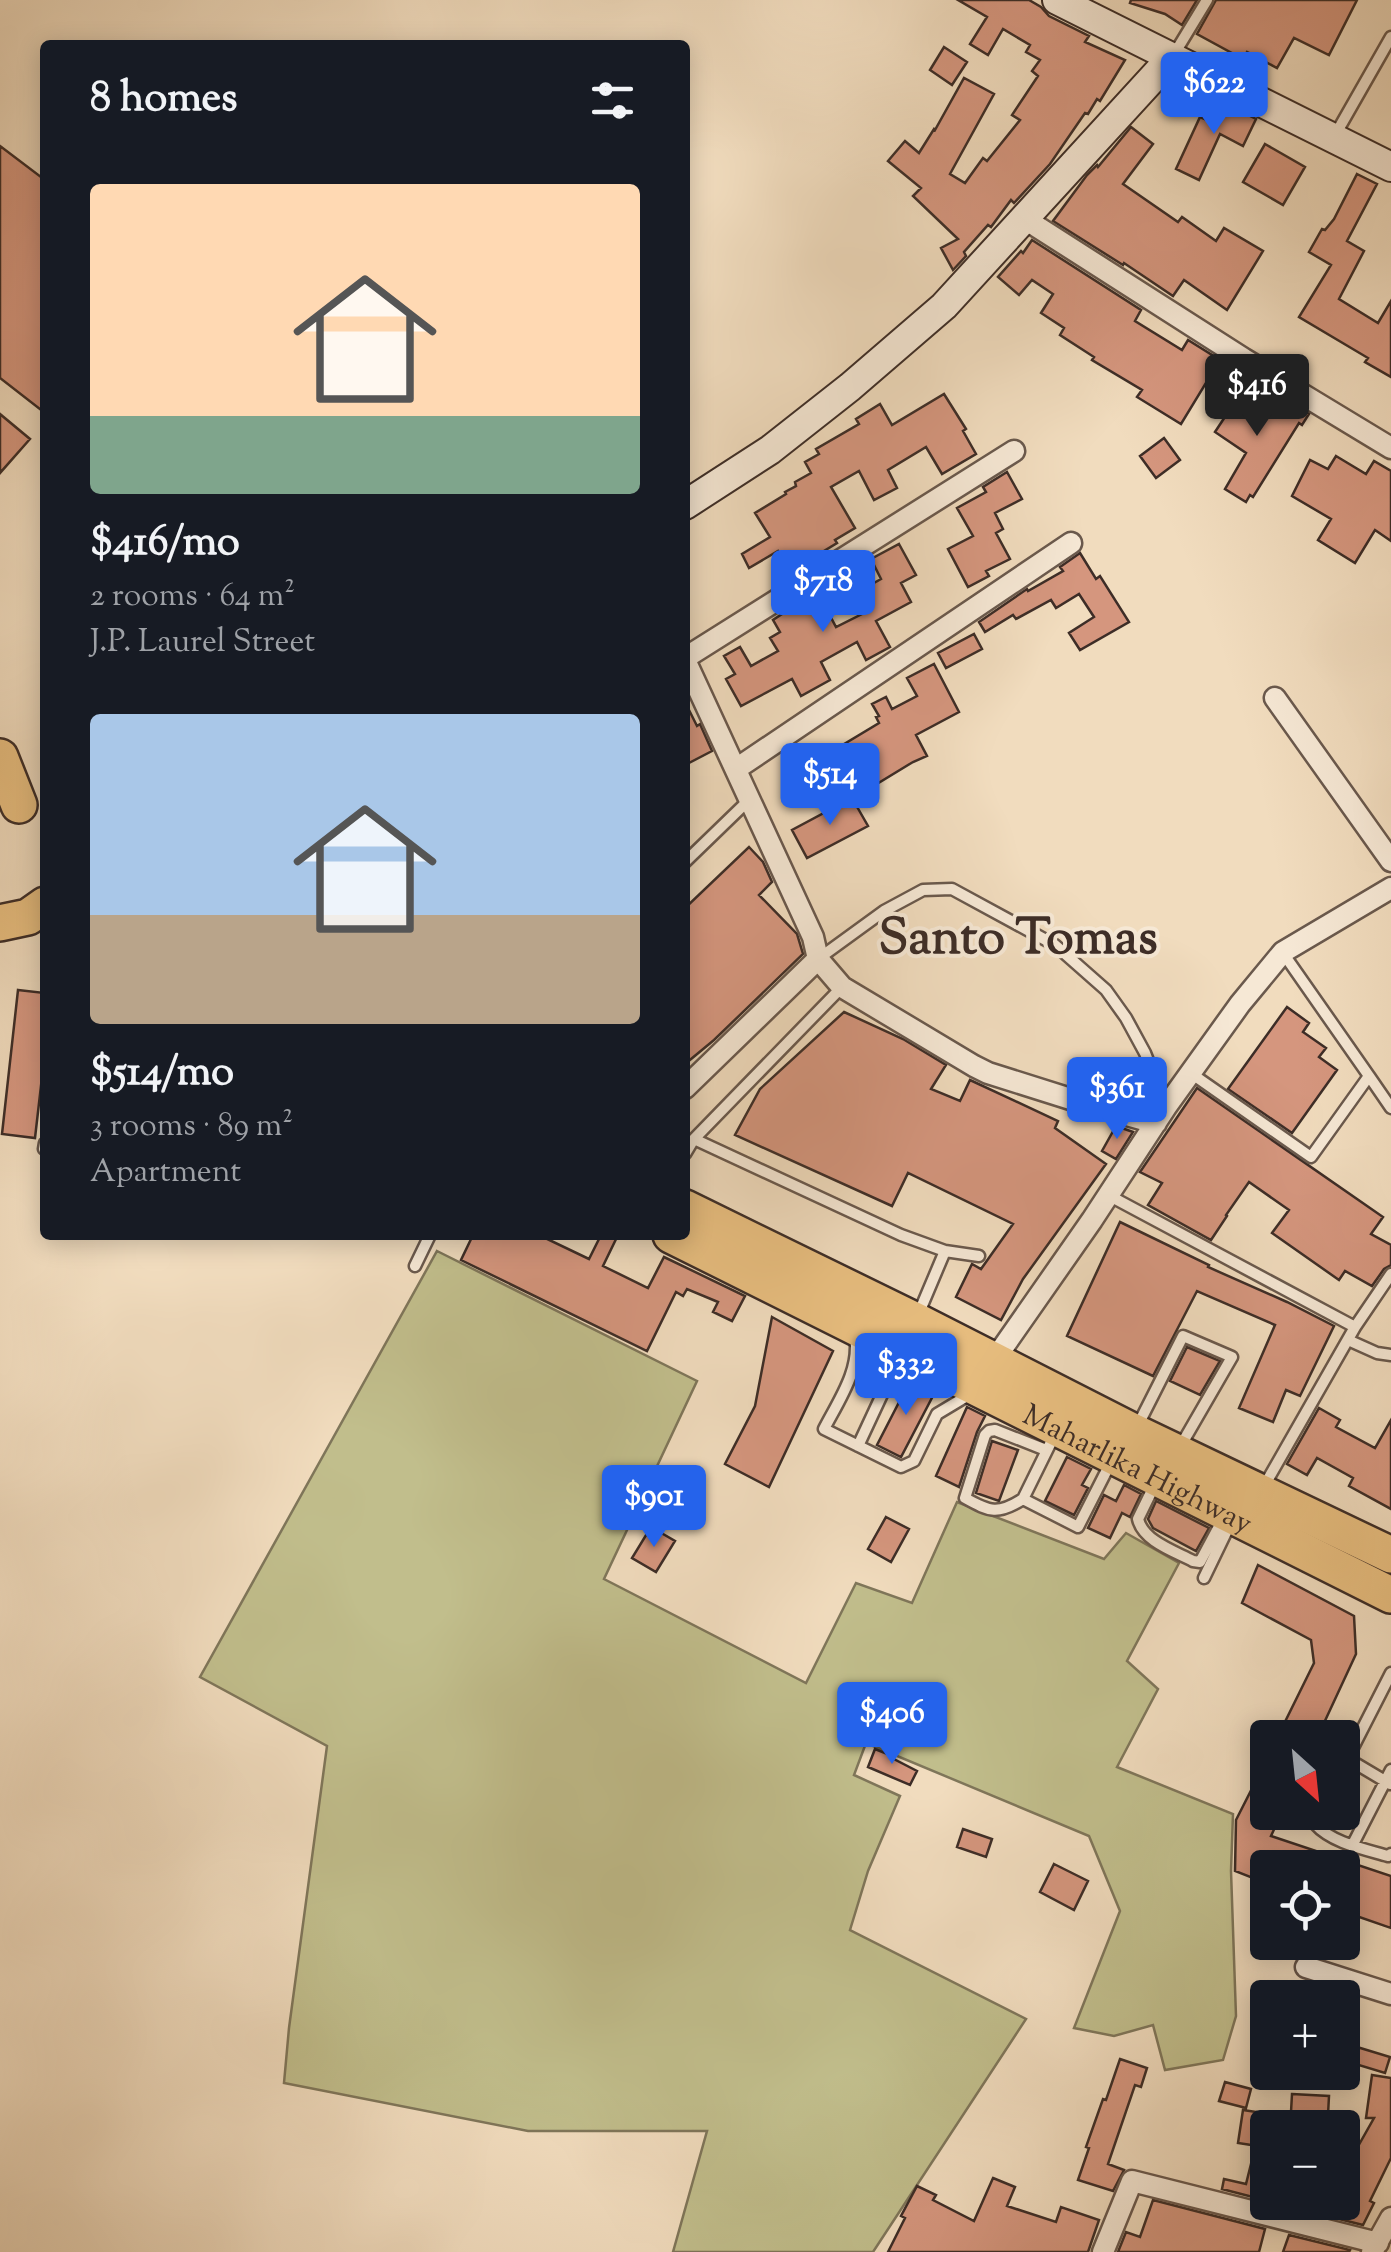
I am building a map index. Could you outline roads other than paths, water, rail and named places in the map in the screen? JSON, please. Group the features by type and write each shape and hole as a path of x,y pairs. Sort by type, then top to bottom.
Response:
{"highway":[{"path":"0,757 28,808"},
{"name":"Maharlika Highway","path":"690,1211 909,1336 1242,1503 1391,1596"},
{"name":"Maharlika Highway","path":"681,1240 853,1325 909,1336"},
{"name":"Maharlika Highway","path":"985,1374 1052,1439 1124,1445"},
{"name":"Maharlika Highway","path":"1242,1503 1391,1555"}],"main road":[{"path":"1057,0 1391,167"},
{"path":"690,502 770,450 944,306 1172,57"}],"street":[{"path":"1026,219 1244,360 1391,448"},
{"path":"690,656 1014,451"},
{"path":"736,769 1071,543"},
{"path":"690,670 813,937 818,959 842,987 988,1073 1161,1115"},
{"path":"1275,698 1391,861"},
{"path":"985,1374 1161,1115 1240,1004 1283,952 1391,888"},
{"path":"690,1083 818,959"},
{"path":"1306,1967 1391,1994"},
{"path":"1103,2252 1132,2180 1375,2247 1391,2218"}],"lane":[{"path":"1172,57 1207,0"},
{"path":"1334,138 1391,37"},
{"path":"690,857 750,799"},
{"path":"818,959 884,910 923,890 952,890 1056,946 1106,990 1144,1053 1161,1115"},
{"path":"1283,952 1391,1108"},
{"path":"690,1146 842,987"},
{"path":"1192,1074 1311,1156 1369,1076"},
{"path":"694,1140 901,1235 945,1252 979,1256"},
{"path":"1107,1195 1355,1327"},
{"path":"416,1266 428,1240"},
{"path":"858,1446 945,1252"},
{"path":"1022,1500 1078,1527 1182,1336 1232,1356 1167,1466 1138,1526 1144,1534 1200,1562 1391,1274"},
{"path":"853,1325 857,1350 852,1372 824,1429 901,1468 914,1461 938,1414 985,1374"},
{"path":"1348,1340 1376,1353 1391,1355"},
{"path":"995,1430 1052,1439 1022,1500 999,1512 965,1498 985,1434 995,1430"},
{"path":"1204,1578 1242,1503"},
{"path":"1360,1734 1391,1673"},
{"path":"1352,1846 1388,1784 1391,1770"},
{"path":"1360,1771 1388,1784"},
{"path":"1319,1830 1352,1846 1391,1854"}],"district":[{"name":"Santo Tomas","path":"1018,935"}]}
